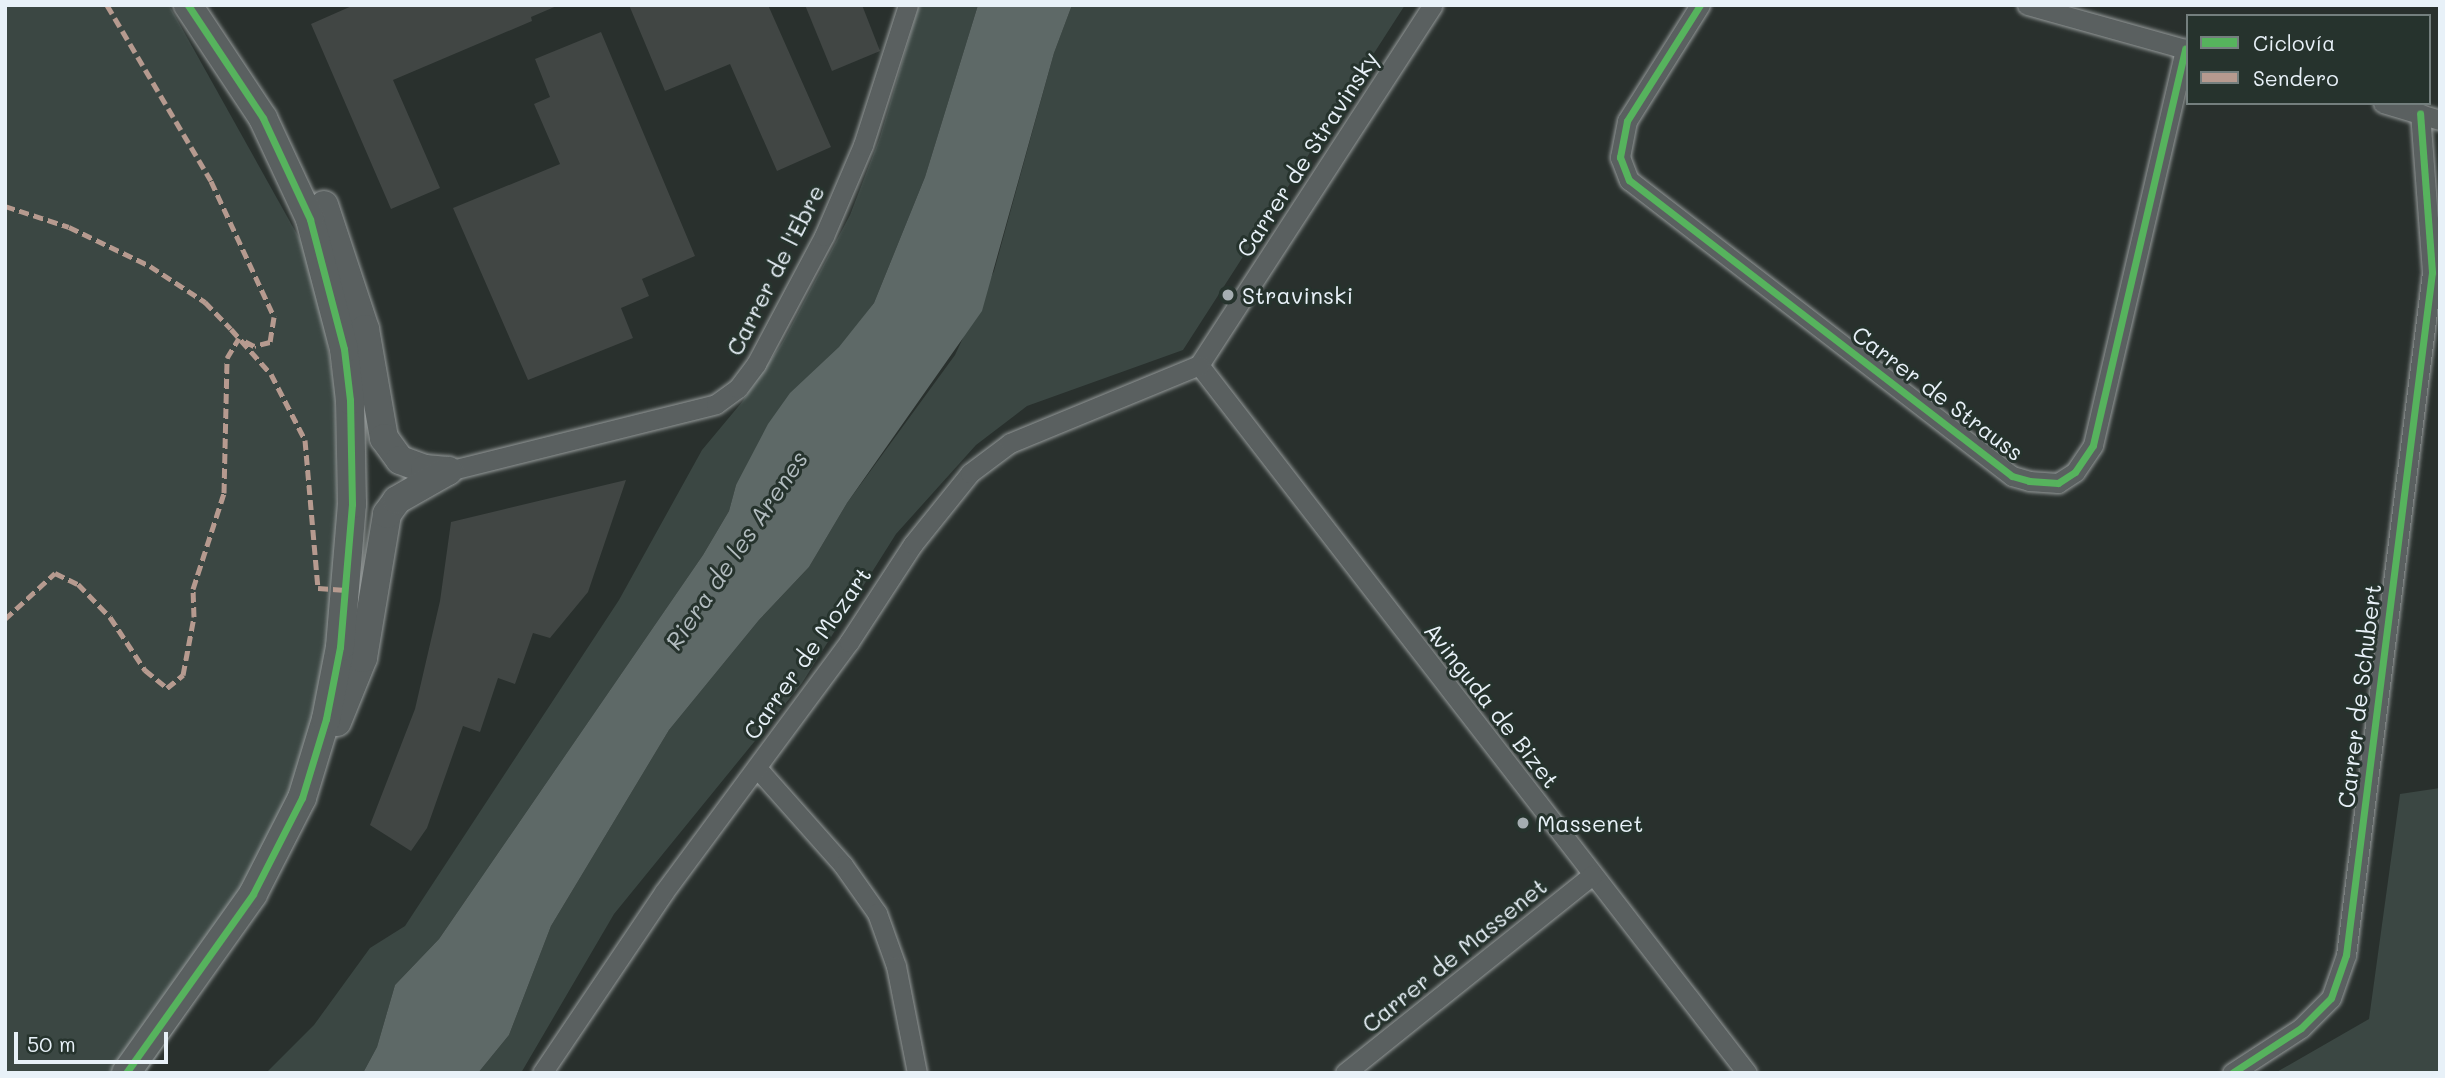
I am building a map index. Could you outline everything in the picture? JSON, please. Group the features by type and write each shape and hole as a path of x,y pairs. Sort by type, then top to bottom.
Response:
{"main road":[{"path":"188,5 244,88 286,162 310,219 336,310 350,400 352,504 345,602 326,719 312,770"},
{"path":"244,88 293,145 330,218 365,329 382,427 390,452 411,465 448,471"},
{"path":"126,1073 269,869 363,658 387,514 397,500 448,471"}],"street":[{"name":"Carrer de l'Ebre","path":"448,471 716,404 738,388 756,364 824,236 863,145 908,5"},
{"name":"Carrer de Stravinsky","path":"1199,365 1433,5"},
{"name":"Carrer de Strauss","path":"1700,5 1627,121 1620,157 1629,180 2012,476 2029,481 2059,483 2076,472 2092,445 2186,49"},
{"path":"2027,5 2186,49"},
{"path":"2390,105 2440,120"},
{"name":"Carrer de Schubert","path":"2232,1073 2301,1028 2330,998 2346,954 2432,272 2420,113"},
{"name":"Carrer de Schubert","path":"2432,272 2440,252"},
{"name":"Carrer de Mozart","path":"542,1073 664,892 849,642 913,544 970,473 1010,443 1199,365"},
{"name":"Avinguda de Bizet","path":"1199,365 1747,1073"},
{"path":"757,768 843,865 877,913 902,991 917,1073"},
{"name":"Carrer de Massenet","path":"1345,1073 1592,875"}],"shaded area":[{"path":"5,5 169,5 303,245 322,308 335,393 338,560 323,680 303,762 204,987 146,1073 5,1073"},
{"path":"919,5 978,5 925,177 874,303 736,485 729,511 703,555 439,939 395,985 377,1047 363,1073 266,1073 314,1025 370,948 405,926 619,600 702,450 742,402 782,343 850,215 880,137"},
{"path":"1072,5 1405,5 1183,350 1027,406 976,445 896,534 802,683 614,914 521,1073 478,1073 509,1035 551,926 669,730 759,620 809,567 847,503 955,355 994,271 1054,53"},
{"path":"2440,788 2440,1073 2275,1073 2369,1019 2400,794"}],"water":[{"name":"Riera de les Arenes","path":"978,5 1072,5 1054,53 982,311 847,503 809,567 759,620 669,730 551,926 509,1035 478,1073 363,1073 377,1047 395,985 439,939 703,555 729,511 736,485 768,424 790,393 839,347 874,303 925,177"}],"building":[{"path":"354,5 559,5 531,17 532,21 393,80 440,188 391,209 311,24"},
{"path":"629,5 768,5 831,147 777,171 730,64 665,91"},
{"path":"805,5 862,5 880,51 832,71"},
{"path":"601,32 695,256 642,279 649,296 621,308 633,338 528,380 453,208 560,164 534,104 550,97 535,59"},
{"path":"626,480 588,592 550,638 533,633 515,684 498,678 480,732 463,726 427,828 411,851 370,825 415,709 440,601 451,522"}],"marked path":[{"path":"107,5 211,181 274,317 270,342 254,346 242,340"},
{"path":"5,206 69,227 150,266 205,302 271,374 305,440 318,588 346,590"},
{"path":"5,619 55,573 78,584 110,617 145,670 167,688 183,675 194,617 193,589 224,493 227,358 239,338"}],"cycle path":[{"path":"126,1073 253,894 302,798 326,719 340,647 352,504 350,400 344,349 310,219 263,118 188,5"},
{"path":"1700,5 1627,121 1620,157 1629,180 2012,476 2029,481 2058,483 2075,472 2093,445 2185,49"},
{"path":"2232,1073 2301,1028 2331,998 2346,955 2432,272 2420,113"}],"place":[{"name":"Stravinski","path":"1228,295"},
{"name":"Massenet","path":"1523,823"}]}
